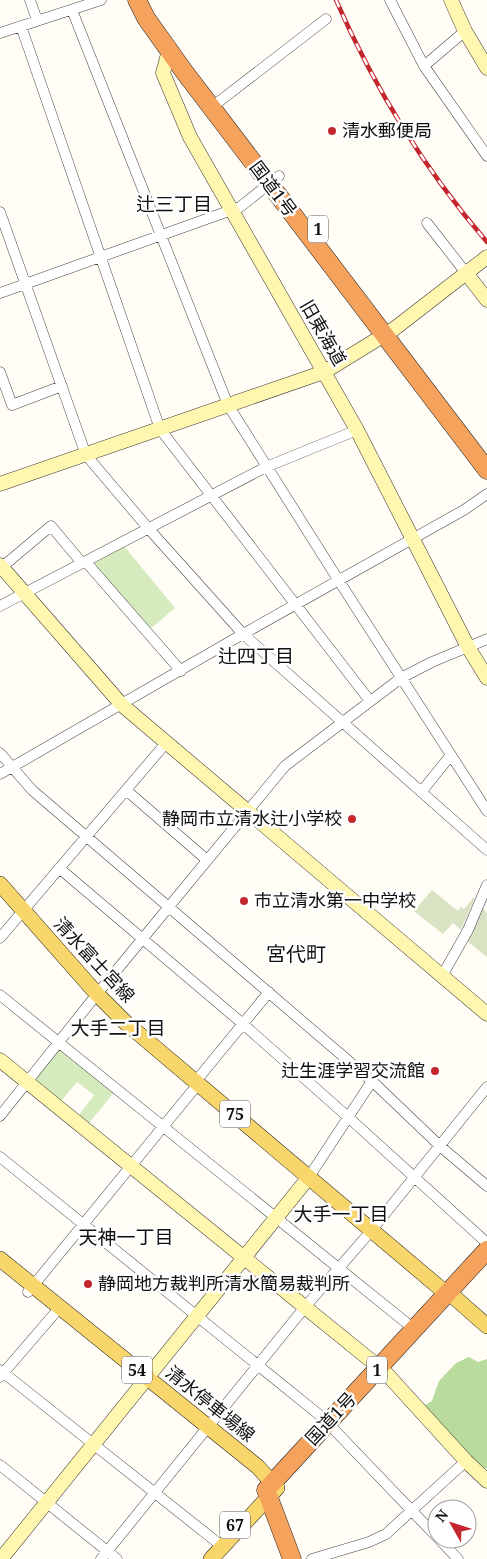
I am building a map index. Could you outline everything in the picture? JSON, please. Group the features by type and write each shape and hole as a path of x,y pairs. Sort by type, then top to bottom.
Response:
{"highway":[{"name":"国道1号","path":"146,1 146,18 168,48 217,104 389,332 487,470"},
{"name":"国道1号","path":"146,1 192,63 217,104"},
{"name":"国道1号","path":"389,332 487,452"},
{"name":"国道1号","path":"271,1489 450,1296 487,1250"},
{"name":"国道1号","path":"382,1369 414,1329 487,1262"},
{"path":"271,1489 292,1559"},
{"path":"271,1489 302,1559"}],"main road":[{"name":"清水富士宮線","path":"0,884 96,994 126,1023 371,1231 487,1326"},
{"name":"清水停車場線","path":"0,1259 55,1313 145,1381"},
{"name":"清水停車場線","path":"0,1269 31,1289 206,1430 271,1489"},
{"name":"67","path":"202,1559 271,1489"},
{"name":"67","path":"211,1559 271,1489"}],"street":[{"path":"30,0 37,20"},
{"path":"0,33 102,0"},
{"path":"390,0 424,66 487,156"},
{"path":"451,0 465,31 487,68"},
{"path":"72,10 228,405 487,810"},
{"path":"217,104 326,19"},
{"path":"21,26 160,429 370,701"},
{"path":"424,66 465,31"},
{"name":"旧東海道","path":"168,48 163,73 165,82 190,137 230,211 357,430 468,647 487,678"},
{"path":"0,293 240,207 274,180"},
{"path":"0,212 86,455 148,528 243,634 487,850"},
{"path":"427,223 487,300"},
{"path":"0,484 324,372 389,332 487,257"},
{"path":"0,372 12,405 62,386"},
{"path":"0,606 266,467 357,430"},
{"path":"0,774 243,634 464,510 487,494"},
{"path":"181,671 50,526 1,566 122,705 487,1014"},
{"path":"0,1116 96,994 285,766 401,678 487,639"},
{"path":"0,938 166,743"},
{"path":"0,752 32,790 372,1081 440,1146 487,1186"},
{"path":"422,791 451,755"},
{"path":"126,790 207,860"},
{"path":"59,868 242,1024 487,1243"},
{"path":"442,976 468,930 487,885"},
{"path":"31,1289 131,1167 269,992"},
{"path":"0,995 414,1329"},
{"path":"0,1060 382,1369 466,1461 487,1481"},
{"path":"1,1559 309,1177 372,1081"},
{"path":"104,1555 305,1307 371,1231 486,1091"},
{"path":"0,1157 331,1425 427,1526"},
{"path":"55,1313 1,1373 218,1543"},
{"path":"312,1559 369,1542 386,1534 466,1461"},
{"path":"0,1465 47,1503 104,1555 116,1559"},
{"path":"448,1549 458,1559"}],"green space":[{"path":"124,546 175,608 149,630 91,563"},
{"path":"432,890 458,911 461,907 464,909 475,898 461,930 453,923 443,934 414,911"},
{"path":"482,907 487,913 487,957 467,941"},
{"path":"61,1047 116,1090 89,1123 79,1115 94,1095 77,1082 61,1101 35,1080"},
{"path":"469,1357 478,1362 487,1359 487,1468 477,1471 422,1411 425,1405 432,1401 439,1381 456,1363"}],"railway":[{"path":"336,0 367,64 402,127 443,186 487,242"}],"place":[{"name":"清水郵便局","path":"332,131"},
{"name":"静岡市立清水辻小学校","path":"352,819"},
{"name":"市立清水第一中学校","path":"244,901"},
{"name":"辻生涯学習交流館","path":"435,1071"},
{"name":"静岡地方裁判所清水簡易裁判所","path":"88,1284"}],"district":[{"name":"辻三丁目","path":"174,204"},
{"name":"辻四丁目","path":"256,656"},
{"name":"宮代町","path":"296,954"},
{"name":"大手二丁目","path":"118,1028"},
{"name":"大手一丁目","path":"341,1214"},
{"name":"天神一丁目","path":"126,1237"}]}
